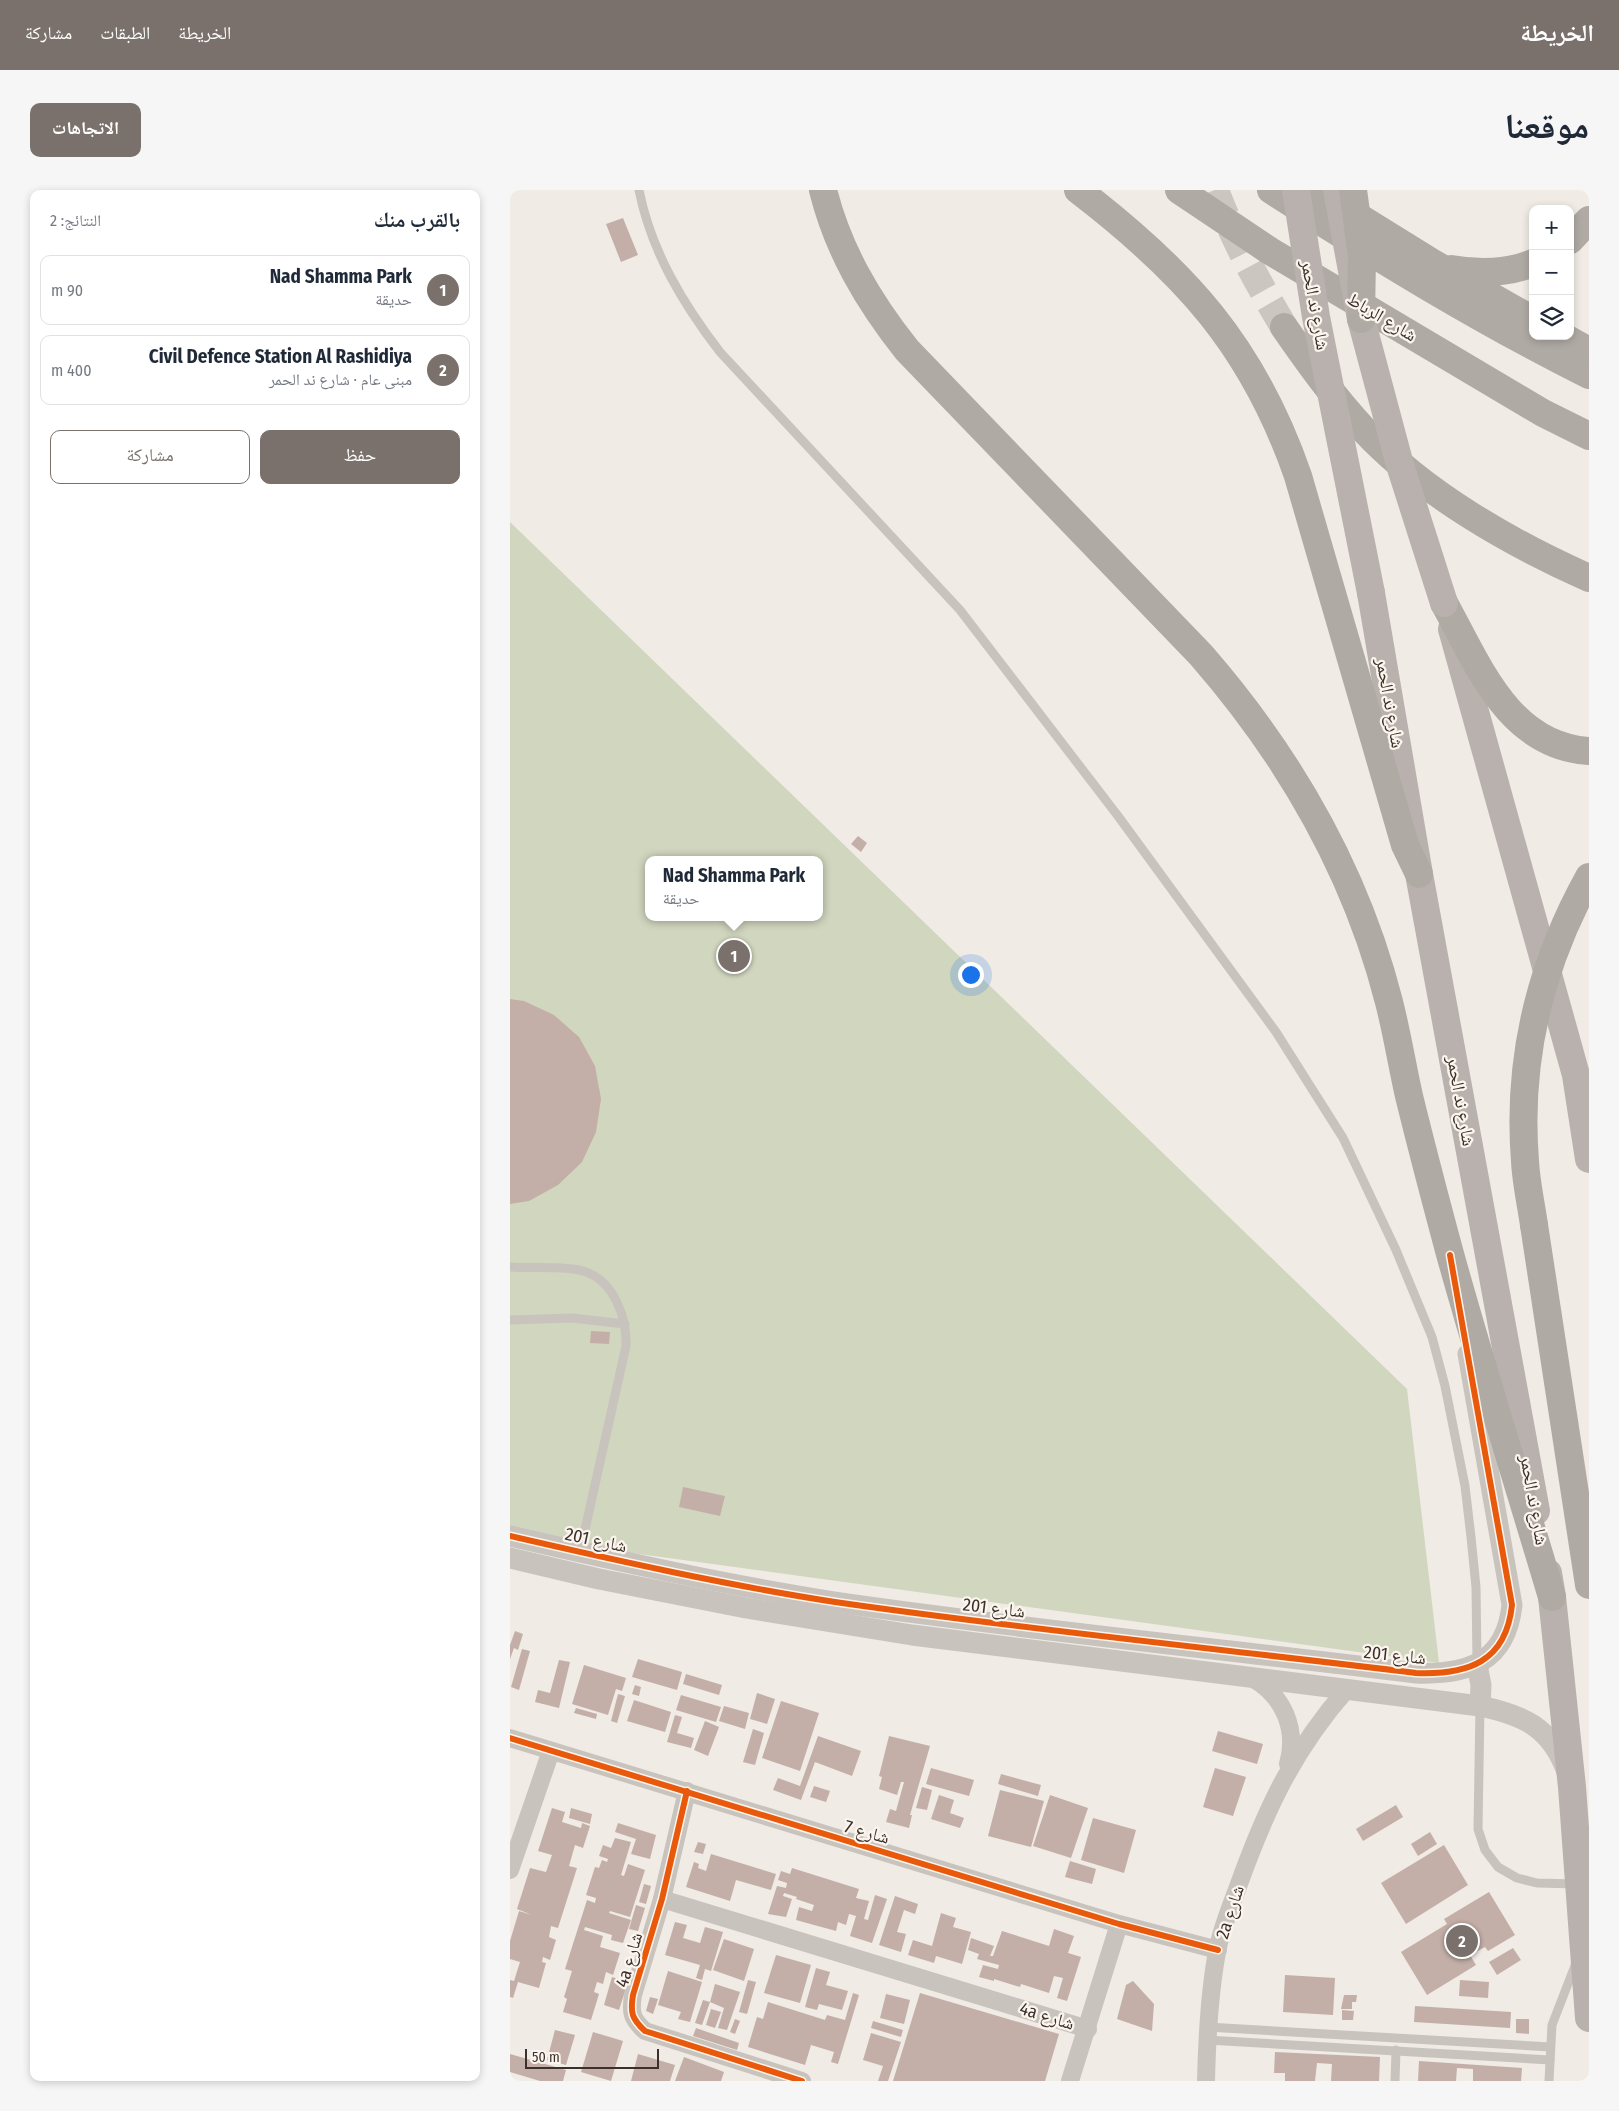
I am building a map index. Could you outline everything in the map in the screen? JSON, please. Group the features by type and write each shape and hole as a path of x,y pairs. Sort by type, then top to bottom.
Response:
{"highway":[{"path":"823,190 838,237 851,267 896,337 1201,655 1252,717 1297,783 1320,824 1341,867 1389,1000 1409,1095 1450,1256 1552,1597"},
{"path":"1078,190 1142,240 1191,290 1232,342 1265,396 1285,440 1298,476 1405,845 1419,874"},
{"name":"شارع الرباط","path":"1179,190 1270,251 1543,413 1589,436"},
{"path":"1271,190 1382,261 1520,340 1589,375"},
{"path":"1315,190 1431,262 1529,318"},
{"path":"1353,190 1362,256 1361,319"},
{"path":"1574,236 1589,220"},
{"path":"1431,262 1459,270 1488,272 1508,270 1529,264"},
{"path":"1284,327 1310,366 1365,430 1414,475 1465,512 1506,537 1589,578"},
{"path":"1569,340 1589,351"},
{"path":"1543,413 1589,450"},
{"path":"1444,603 1492,692 1510,713 1532,731 1557,743 1589,751"},
{"path":"1589,877 1569,913 1546,973 1530,1035 1523,1098 1525,1162 1589,1585"}],"main road":[{"name":"شارع ند الحمر","path":"1296,190 1316,317 1371,593 1419,874 1552,1597 1572,1786 1589,2018"},
{"path":"1337,190 1361,319 1400,465 1444,603 1576,1076 1589,1159"}],"street":[{"path":"1450,1256 1512,1605 1510,1623 1503,1641 1492,1655 1477,1665 1481,1685 1480,1706"},
{"name":"شارع 201","path":"510,1536 750,1587 985,1622 1416,1673 1447,1673 1477,1665"},
{"name":"شارع 201","path":"510,1558 599,1579 736,1606 873,1629 1250,1676 1480,1706 1504,1711 1523,1718 1535,1726 1555,1748 1563,1762 1572,1786"},
{"name":"2a شارع","path":"1250,1676 1270,1690 1285,1710 1289,1722 1291,1747 1282,1781"},
{"name":"2a شارع","path":"1206,2081 1210,1993 1218,1950 1245,1867 1282,1781 1311,1733 1347,1689"},
{"name":"شارع 7","path":"510,1738 687,1791 848,1843 1119,1924 1218,1950"},
{"path":"511,1861 551,1751"},
{"name":"4a شارع","path":"687,1791 662,1899 633,1996 631,2009 635,2022 645,2031 802,2081"},
{"name":"4a شارع","path":"662,1899 1088,2028"},
{"name":"4a شارع","path":"1070,2081 1119,1924"}],"lane":[{"path":"639,190 656,246 672,281 694,318 720,352 960,610 1118,816 1270,1024 1343,1138 1396,1250 1428,1328 1445,1386 1464,1486 1471,1536 1476,1587 1477,1665"},
{"path":"510,1267 584,1271 611,1292 620,1307 625,1324 626,1346 580,1552"},
{"path":"510,1320 572,1318 625,1324"},
{"path":"1480,1706 1478,1829 1485,1850 1498,1867 1516,1878 1537,1883 1579,1884"},
{"path":"1549,2081 1550,2047 1555,2018 1584,1944"},
{"path":"1207,2033 1550,2047"},
{"path":"1207,2033 1396,2050 1550,2060"},
{"path":"1395,2081 1396,2050"}],"green space":[{"path":"510,522 1407,1389 1439,1663 573,1545 510,1526"}],"building":[{"path":"623,218 638,255 621,262 606,224"},
{"path":"858,836 867,843 861,852 851,844"},
{"path":"510,999 524,1001 554,1015 579,1037 595,1066 601,1099 596,1132 582,1162 558,1185 529,1201 510,1204"},
{"path":"591,1331 610,1332 609,1344 590,1343"},
{"path":"683,1487 725,1496 720,1516 679,1507"},
{"path":"515,1631 523,1634 518,1650 514,1648 510,1659 510,1645"},
{"path":"522,1649 530,1651 519,1690 511,1687"},
{"path":"638,1659 682,1672 677,1690 632,1677"},
{"path":"559,1660 570,1662 559,1708 535,1702 538,1690 550,1693"},
{"path":"584,1665 626,1678 622,1691 616,1689 608,1715 572,1704"},
{"path":"686,1674 722,1685 719,1695 683,1684"},
{"path":"635,1685 641,1687 639,1696 632,1694"},
{"path":"757,1693 775,1699 767,1724 750,1719"},
{"path":"618,1694 625,1696 617,1723 611,1721"},
{"path":"681,1695 721,1707 716,1722 676,1710"},
{"path":"634,1700 671,1712 665,1732 627,1721"},
{"path":"781,1701 819,1713 800,1771 762,1758"},
{"path":"724,1706 749,1713 745,1729 719,1721"},
{"path":"576,1708 597,1714 596,1719 574,1713"},
{"path":"675,1715 682,1717 677,1733 694,1738 691,1748 667,1742"},
{"path":"705,1721 719,1727 708,1756 694,1750"},
{"path":"753,1729 764,1733 755,1765 743,1762"},
{"path":"1218,1731 1263,1744 1257,1764 1212,1751"},
{"path":"818,1736 861,1751 852,1776 815,1762 801,1800 773,1790 778,1778 800,1786"},
{"path":"889,1736 930,1746 910,1815 912,1815 909,1828 886,1822 890,1809 896,1811 904,1782 901,1782 897,1795 879,1789 882,1777 879,1776"},
{"path":"931,1768 974,1780 969,1796 926,1784"},
{"path":"1215,1768 1246,1777 1233,1816 1203,1807"},
{"path":"1001,1774 1041,1785 1038,1796 998,1784"},
{"path":"814,1786 830,1791 826,1802 810,1797"},
{"path":"922,1787 932,1790 927,1810 916,1808"},
{"path":"1000,1790 1044,1801 1031,1847 988,1836"},
{"path":"939,1795 954,1800 950,1813 964,1818 960,1828 931,1819"},
{"path":"1050,1795 1088,1808 1071,1858 1033,1846"},
{"path":"1396,1805 1403,1817 1363,1841 1356,1829"},
{"path":"552,1808 565,1812 562,1822 581,1828 582,1823 590,1826 583,1848 575,1845 569,1866 577,1868 558,1928 551,1926 549,1937 556,1940 550,1960 543,1957 542,1962 546,1963 539,1988 518,1982 513,1998 510,1997 510,1980 514,1981 520,1962 510,1959 510,1941 519,1911 532,1915 517,1909 530,1868 546,1872 552,1855 538,1851"},
{"path":"571,1808 592,1814 590,1824 569,1818"},
{"path":"1093,1818 1136,1830 1124,1873 1081,1860"},
{"path":"618,1823 656,1835 650,1859 631,1854 636,1839 615,1832"},
{"path":"1430,1832 1437,1844 1418,1856 1411,1844"},
{"path":"615,1838 631,1842 621,1875 624,1876 628,1864 645,1870 630,1917 610,1911 609,1913 631,1920 623,1943 611,1940 612,1935 585,1927 584,1930 603,1936 600,1947 620,1953 613,1975 606,1972 603,1984 597,1982 594,1992 599,1994 591,2020 563,2012 567,1999 564,1997 572,1971 565,1969 587,1900 595,1903 596,1898 586,1895 595,1867 599,1868 602,1860 607,1862 608,1859 599,1856 603,1845 611,1848"},
{"path":"698,1842 706,1844 703,1854 694,1852"},
{"path":"1444,1845 1468,1885 1406,1924 1381,1883"},
{"path":"711,1854 776,1874 771,1890 736,1880 730,1901 686,1887 694,1862 699,1864 698,1868 706,1871"},
{"path":"1070,1861 1096,1869 1092,1884 1065,1877"},
{"path":"792,1868 859,1889 856,1898 869,1901 864,1919 868,1920 875,1895 887,1899 872,1943 850,1936 856,1916 849,1914 846,1925 838,1922 836,1931 796,1920 799,1907 812,1911 814,1905 784,1893 783,1896 792,1899 786,1917 768,1914 777,1886 786,1888 787,1883 778,1880 781,1871 790,1874"},
{"path":"644,1884 651,1886 646,1904 639,1902"},
{"path":"1489,1892 1515,1935 1488,1951 1485,1947 1470,1955 1476,1965 1427,1995 1401,1952 1447,1924 1444,1919"},
{"path":"895,1896 918,1904 915,1914 904,1910 897,1932 906,1934 901,1952 879,1945"},
{"path":"636,1905 645,1908 638,1931 629,1929"},
{"path":"941,1913 956,1918 953,1927 971,1932 962,1964 936,1956 934,1963 908,1955 913,1940 932,1946"},
{"path":"675,1922 687,1925 683,1938 700,1943 705,1927 723,1932 711,1971 705,1969 702,1980 696,1978 700,1965 665,1955"},
{"path":"1054,1929 1074,1936 1068,1953 1081,1957 1067,2001 1057,1998 1063,1978 1054,1976 1049,1993 1021,1984 1020,1987 994,1979 994,1981 979,1977 983,1965 998,1969 999,1965 977,1959 979,1954 968,1950 971,1938 994,1946 990,1956 993,1956 1002,1931 1049,1946"},
{"path":"724,1939 754,1949 744,1981 713,1970"},
{"path":"1513,1948 1521,1960 1497,1975 1489,1962"},
{"path":"776,1955 811,1965 800,2003 764,1993"},
{"path":"816,1968 830,1972 826,1985 848,1991 842,2010 819,2004 817,2010 805,2007"},
{"path":"668,1971 702,1982 690,2022 678,2019 681,2012 658,2005"},
{"path":"1285,1975 1335,1978 1333,2015 1283,2012"},
{"path":"612,1977 628,1982 619,2010 604,2005"},
{"path":"748,1980 756,1982 747,2014 739,2012"},
{"path":"1460,1980 1489,1982 1488,1998 1459,1996"},
{"path":"1133,1981 1154,2004 1152,2031 1117,2019 1126,1985"},
{"path":"715,1984 740,1992 727,2030 718,2028 724,2008 710,2002"},
{"path":"853,1993 859,1995 838,2064 831,2062 834,2052 811,2045 805,2065 748,2047 757,2017 763,2019 768,2002 825,2020 827,2015 845,2020"},
{"path":"920,1993 1059,2034 1045,2081 893,2081"},
{"path":"886,1994 910,2000 904,2024 880,2018"},
{"path":"1344,1995 1357,1995 1356,2002 1352,2002 1352,2009 1341,2009"},
{"path":"650,1997 658,1999 653,2014 646,2011"},
{"path":"703,2000 710,2002 702,2025 695,2023"},
{"path":"1415,2006 1511,2012 1510,2028 1414,2022"},
{"path":"711,2009 721,2012 715,2028 706,2025"},
{"path":"1342,2010 1354,2011 1353,2020 1342,2020"},
{"path":"735,2019 740,2021 735,2034 730,2032"},
{"path":"1516,2019 1529,2019 1529,2034 1516,2033"},
{"path":"873,2021 903,2030 901,2037 871,2028"},
{"path":"696,2028 739,2043 737,2050 693,2036"},
{"path":"555,2030 575,2035 566,2065 547,2060"},
{"path":"593,2032 623,2041 611,2081 581,2072"},
{"path":"871,2033 901,2042 888,2081 878,2081 883,2066 863,2060"},
{"path":"1275,2052 1380,2057 1379,2081 1331,2081 1332,2064 1317,2063 1315,2081 1285,2081 1285,2073 1274,2073"},
{"path":"510,2054 566,2070 563,2081 540,2081 510,2072"},
{"path":"638,2054 675,2065 670,2081 631,2081"},
{"path":"684,2057 724,2072 721,2081 675,2081"},
{"path":"1419,2061 1522,2068 1521,2081 1473,2081 1473,2069 1457,2068 1456,2081 1418,2081"}],"tunnel":[{"path":"1215,190 1246,260 1284,327"}],"cycle path":[{"path":"510,1536 753,1588 907,1612 1416,1673 1435,1673 1468,1667 1481,1661 1493,1652 1502,1640 1512,1605 1450,1255"},
{"path":"510,1738 1119,1924 1218,1950"},
{"path":"687,1791 662,1899 633,1995 633,2015 637,2023 645,2031 802,2081"}],"place":[{"name":"Nad Shamma Park","path":"734,956"},
{"name":"Civil Defence Station Al Rashidiya","path":"1462,1941"}]}
